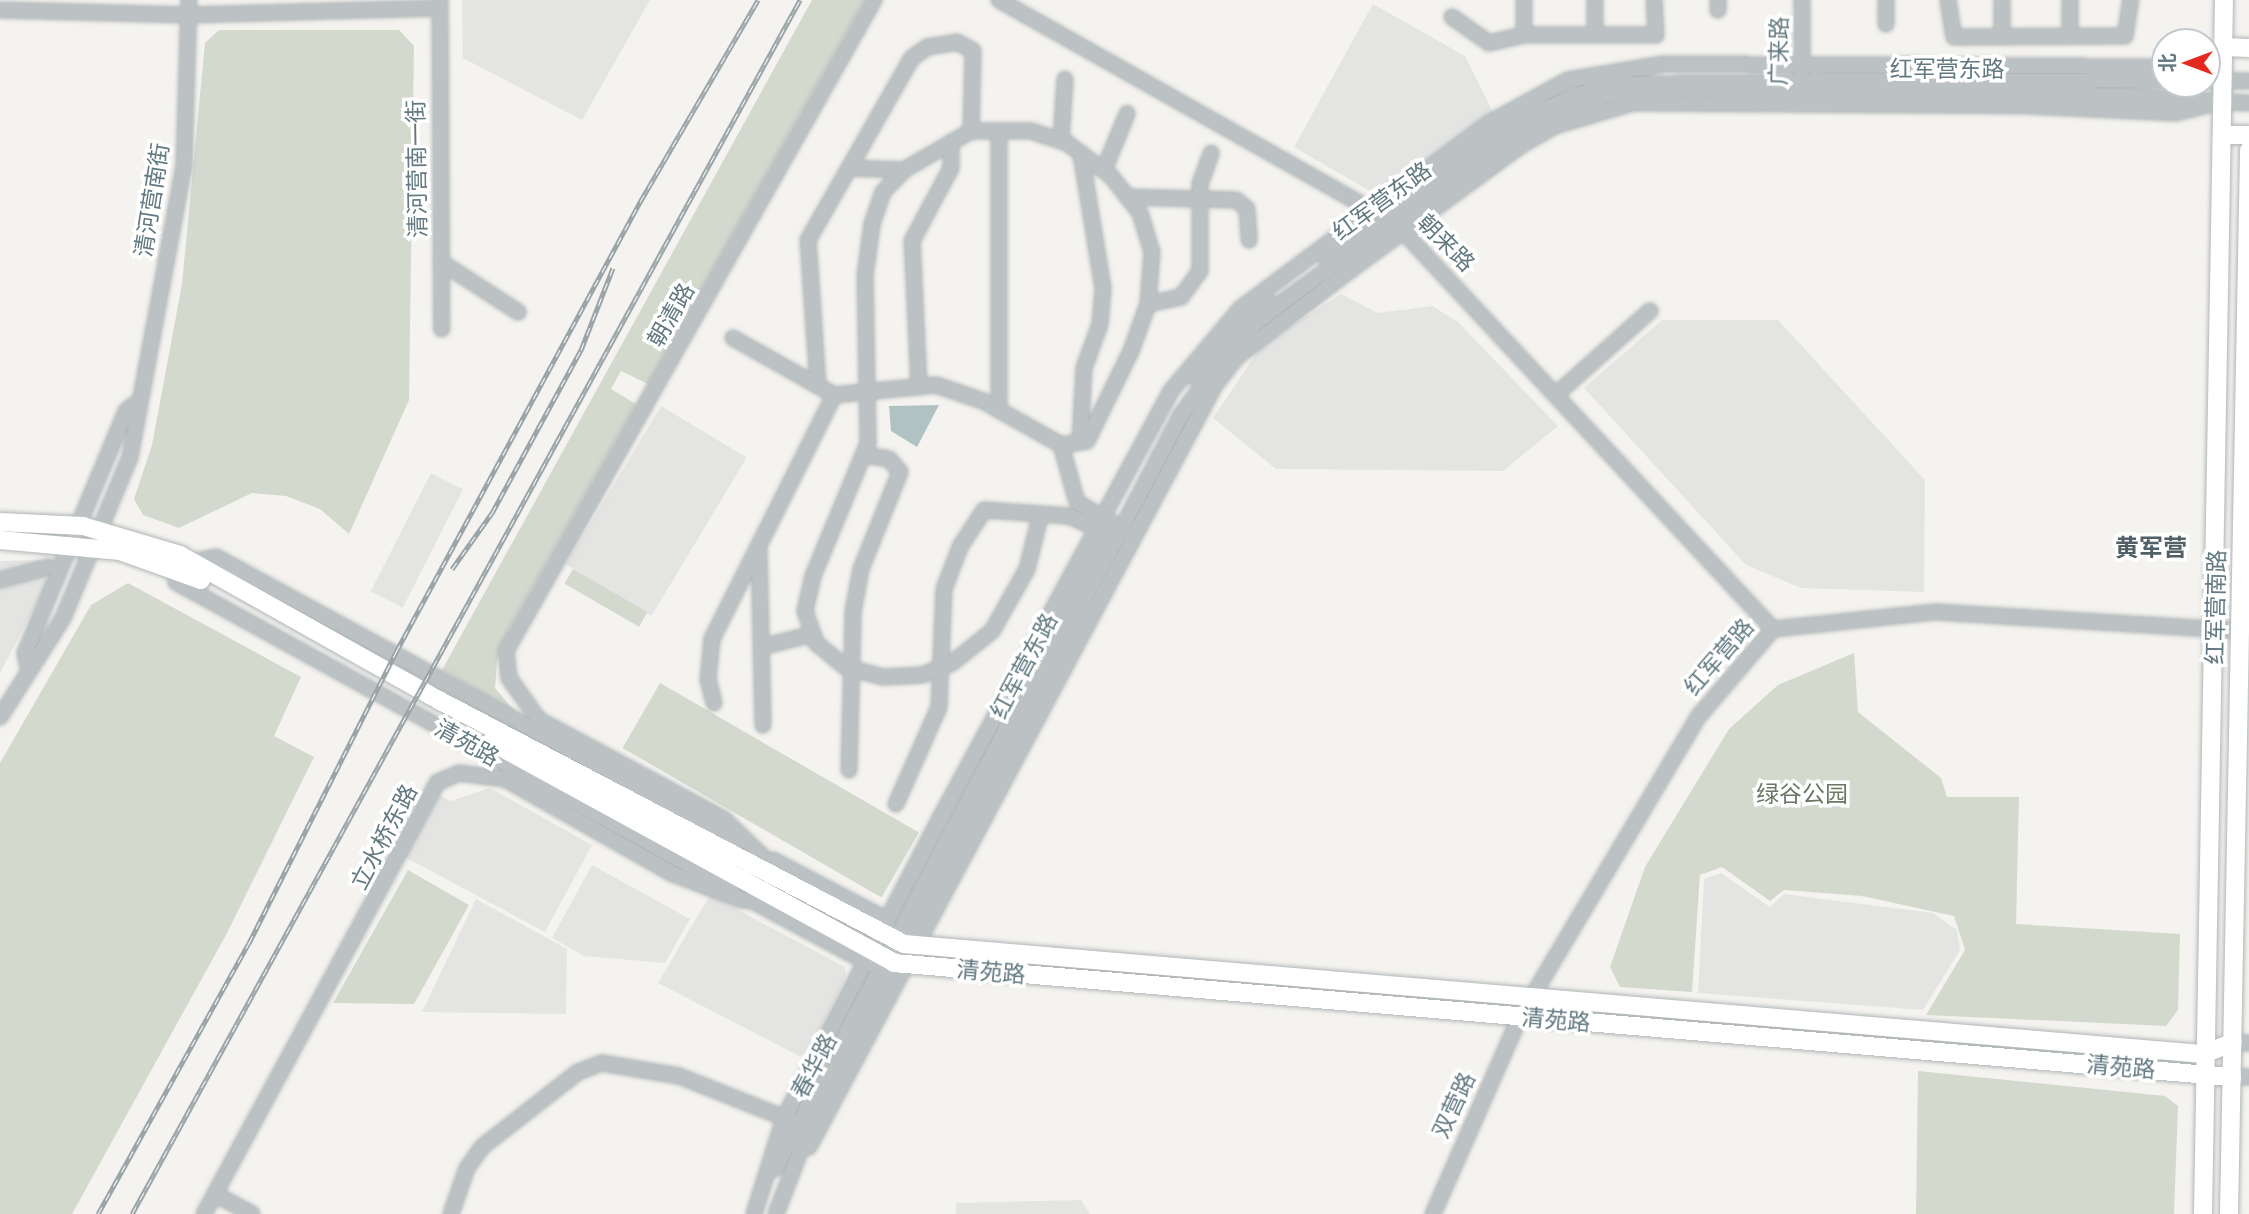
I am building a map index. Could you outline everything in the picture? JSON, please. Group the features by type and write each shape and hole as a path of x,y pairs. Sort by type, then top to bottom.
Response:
{"main road":[{"name":"红军营南路","path":"2221,53 2224,0"},
{"path":"2223,47 2249,48"},
{"name":"红军营南路","path":"2203,1214 2203,1074 2217,577 2224,101 2221,96"},
{"path":"2223,135 2249,135"},
{"name":"红军营南路","path":"2229,1214 2231,1119 2240,1077 2241,1042 2233,1013 2239,673 2244,631 2241,577 2249,150"},
{"name":"清苑路","path":"0,522 99,538 182,564 803,896 896,937 1532,998 2204,1054 2241,1042"},
{"name":"清苑路","path":"0,540 79,534"},
{"name":"清苑路","path":"182,564 883,961 2240,1077"},
{"path":"2217,577 2241,577"},
{"path":"2215,672 2227,667 2239,673"},
{"path":"2205,1012 2233,1013"},
{"path":"2203,1118 2231,1119"}],"street":[{"name":"朝清路","path":"759,852 724,818 539,719 509,678 506,651 874,0"},
{"name":"朝来路","path":"999,0 1387,220 1559,392 1773,629"},
{"path":"1524,0 1524,34"},
{"path":"1595,0 1595,34"},
{"path":"1452,17 1489,43 1524,34 1656,34 1654,0"},
{"name":"广来路","path":"1801,92 1802,0"},
{"path":"1886,0 1886,24"},
{"path":"1948,0 1954,37 2125,36 2131,0"},
{"path":"2002,0 2002,37"},
{"path":"2070,0 2070,36"},
{"path":"0,10 438,3"},
{"name":"清河营南一街","path":"438,3 442,329"},
{"name":"清河营南街","path":"0,717 27,667 63,618 99,538 130,457 135,404 184,166 189,7"},
{"path":"818,386 808,240 912,58 927,47 957,41 973,51 971,131"},
{"path":"1387,220 1511,108 1568,80 1664,64 2151,67"},
{"path":"1061,141 1065,79"},
{"path":"2221,79 2249,81"},
{"name":"红军营东路","path":"896,937 1113,529 1181,415 1231,346 1511,122 1571,94 1649,80 1801,92 2151,80"},
{"path":"785,1214 803,1159 883,961 1113,529 1171,391 1202,349 1240,309 1387,220 1522,145 1597,111 1667,100 1801,92 2176,113 2224,101 2249,103"},
{"path":"1104,170 1127,114"},
{"path":"733,338 834,395 865,394 936,384 999,410 1061,445 1087,441 1148,304 1152,252 1140,213 1127,197 1104,170 1061,141 1031,131 971,131 904,170 883,192 872,224 865,394 863,455 813,576 805,611 813,634 853,669 883,677 937,669 992,631 1027,569 1040,517"},
{"path":"999,131 999,410"},
{"path":"919,387 912,241 951,167 951,142"},
{"path":"1148,304 1181,297 1200,271 1200,200 1211,153"},
{"path":"1080,442 1084,368 1100,324 1103,288 1081,154"},
{"path":"849,168 904,170"},
{"path":"1127,197 1236,200 1247,209 1250,240"},
{"path":"441,262 518,312"},
{"path":"1559,392 1650,312"},
{"path":"715,703 708,679 712,639 834,395"},
{"name":"清河营南街","path":"27,667 25,653 79,534 126,411 135,404"},
{"path":"1061,445 1077,502 1113,529"},
{"path":"849,770 861,569 900,472 889,459 863,455"},
{"path":"1057,516 1072,488"},
{"path":"896,804 929,738 939,707 937,669 944,589 960,547 984,510 1040,517 1057,516 1113,529"},
{"path":"759,546 762,725"},
{"name":"清苑路","path":"883,961 750,899 176,582 182,564 216,557 759,852 896,937"},
{"path":"0,580 48,567"},
{"name":"红军营路","path":"1520,1017 1699,716 1773,629 1936,611 2244,631"},
{"path":"761,647 813,634"},
{"name":"立水桥东路","path":"204,1214 439,782 459,773 505,779 673,874 750,899"},
{"path":"759,852 803,896"},
{"path":"750,899 782,903"},
{"name":"春华路","path":"763,1214 790,1120 896,937"},
{"name":"春华路","path":"776,1214 805,1135 883,961"},
{"name":"双营路","path":"1433,1214 1520,1017"},
{"path":"451,1214 467,1168 482,1147 578,1072 602,1063 679,1076 790,1120 754,1214"},
{"path":"215,1194 252,1214"}],"shaded area":[{"path":"462,0 650,0 582,120 463,58"},
{"path":"1373,4 1465,56 1495,116 1380,197 1294,147"},
{"path":"1341,294 1378,313 1432,306 1458,322 1558,426 1503,471 1276,469 1213,418 1262,345"},
{"path":"1662,320 1778,320 1925,480 1924,592 1801,588 1746,565 1584,388"},
{"path":"939,405 917,447 891,431 889,406"},
{"path":"661,406 747,458 651,616 566,565"},
{"path":"431,473 463,489 403,608 371,592"},
{"path":"39,560 47,584 0,673 0,561"},
{"path":"490,788 592,845 545,932 405,857 439,795 451,801"},
{"path":"592,865 690,919 665,963 584,956 552,938"},
{"path":"1721,873 1770,907 1784,894 1933,913 1957,930 1960,950 1923,1010 1698,993 1704,879"},
{"path":"710,895 845,967 846,977 805,1059 658,983"},
{"path":"476,899 567,949 566,1014 422,1012"},
{"path":"1081,1200 1090,1214 956,1214 956,1203"}],"green space":[{"path":"812,0 864,0 648,384 621,371 611,389 636,404 508,630 497,661 495,688 516,713 442,670"},
{"path":"219,30 399,30 414,46 409,400 349,534 320,509 286,496 252,493 179,528 143,515 134,499 152,445 182,284 205,43"},
{"path":"573,569 647,612 639,627 564,584"},
{"path":"128,583 301,677 274,736 314,757 227,933 72,1214 0,1214 0,763 91,605"},
{"name":"绿谷公园","path":"1854,653 1858,712 1941,778 1947,797 2019,797 2016,924 2180,934 2178,1010 2166,1026 1926,1015 1965,950 1954,916 1862,896 1784,890 1770,901 1722,867 1700,875 1692,992 1620,987 1610,967 1645,867 1729,729 1778,685"},
{"path":"660,683 919,832 881,897 622,748"},
{"path":"408,870 469,905 414,1004 333,1003"},
{"path":"1918,1071 2165,1096 2178,1106 2174,1214 1916,1214"}],"railway":[{"path":"98,1214 249,943 396,652 640,202 758,0"},
{"path":"132,1214 800,0"},
{"path":"452,569 492,513 581,350 613,268"}],"district":[{"name":"黄军营","path":"2151,548"}]}
